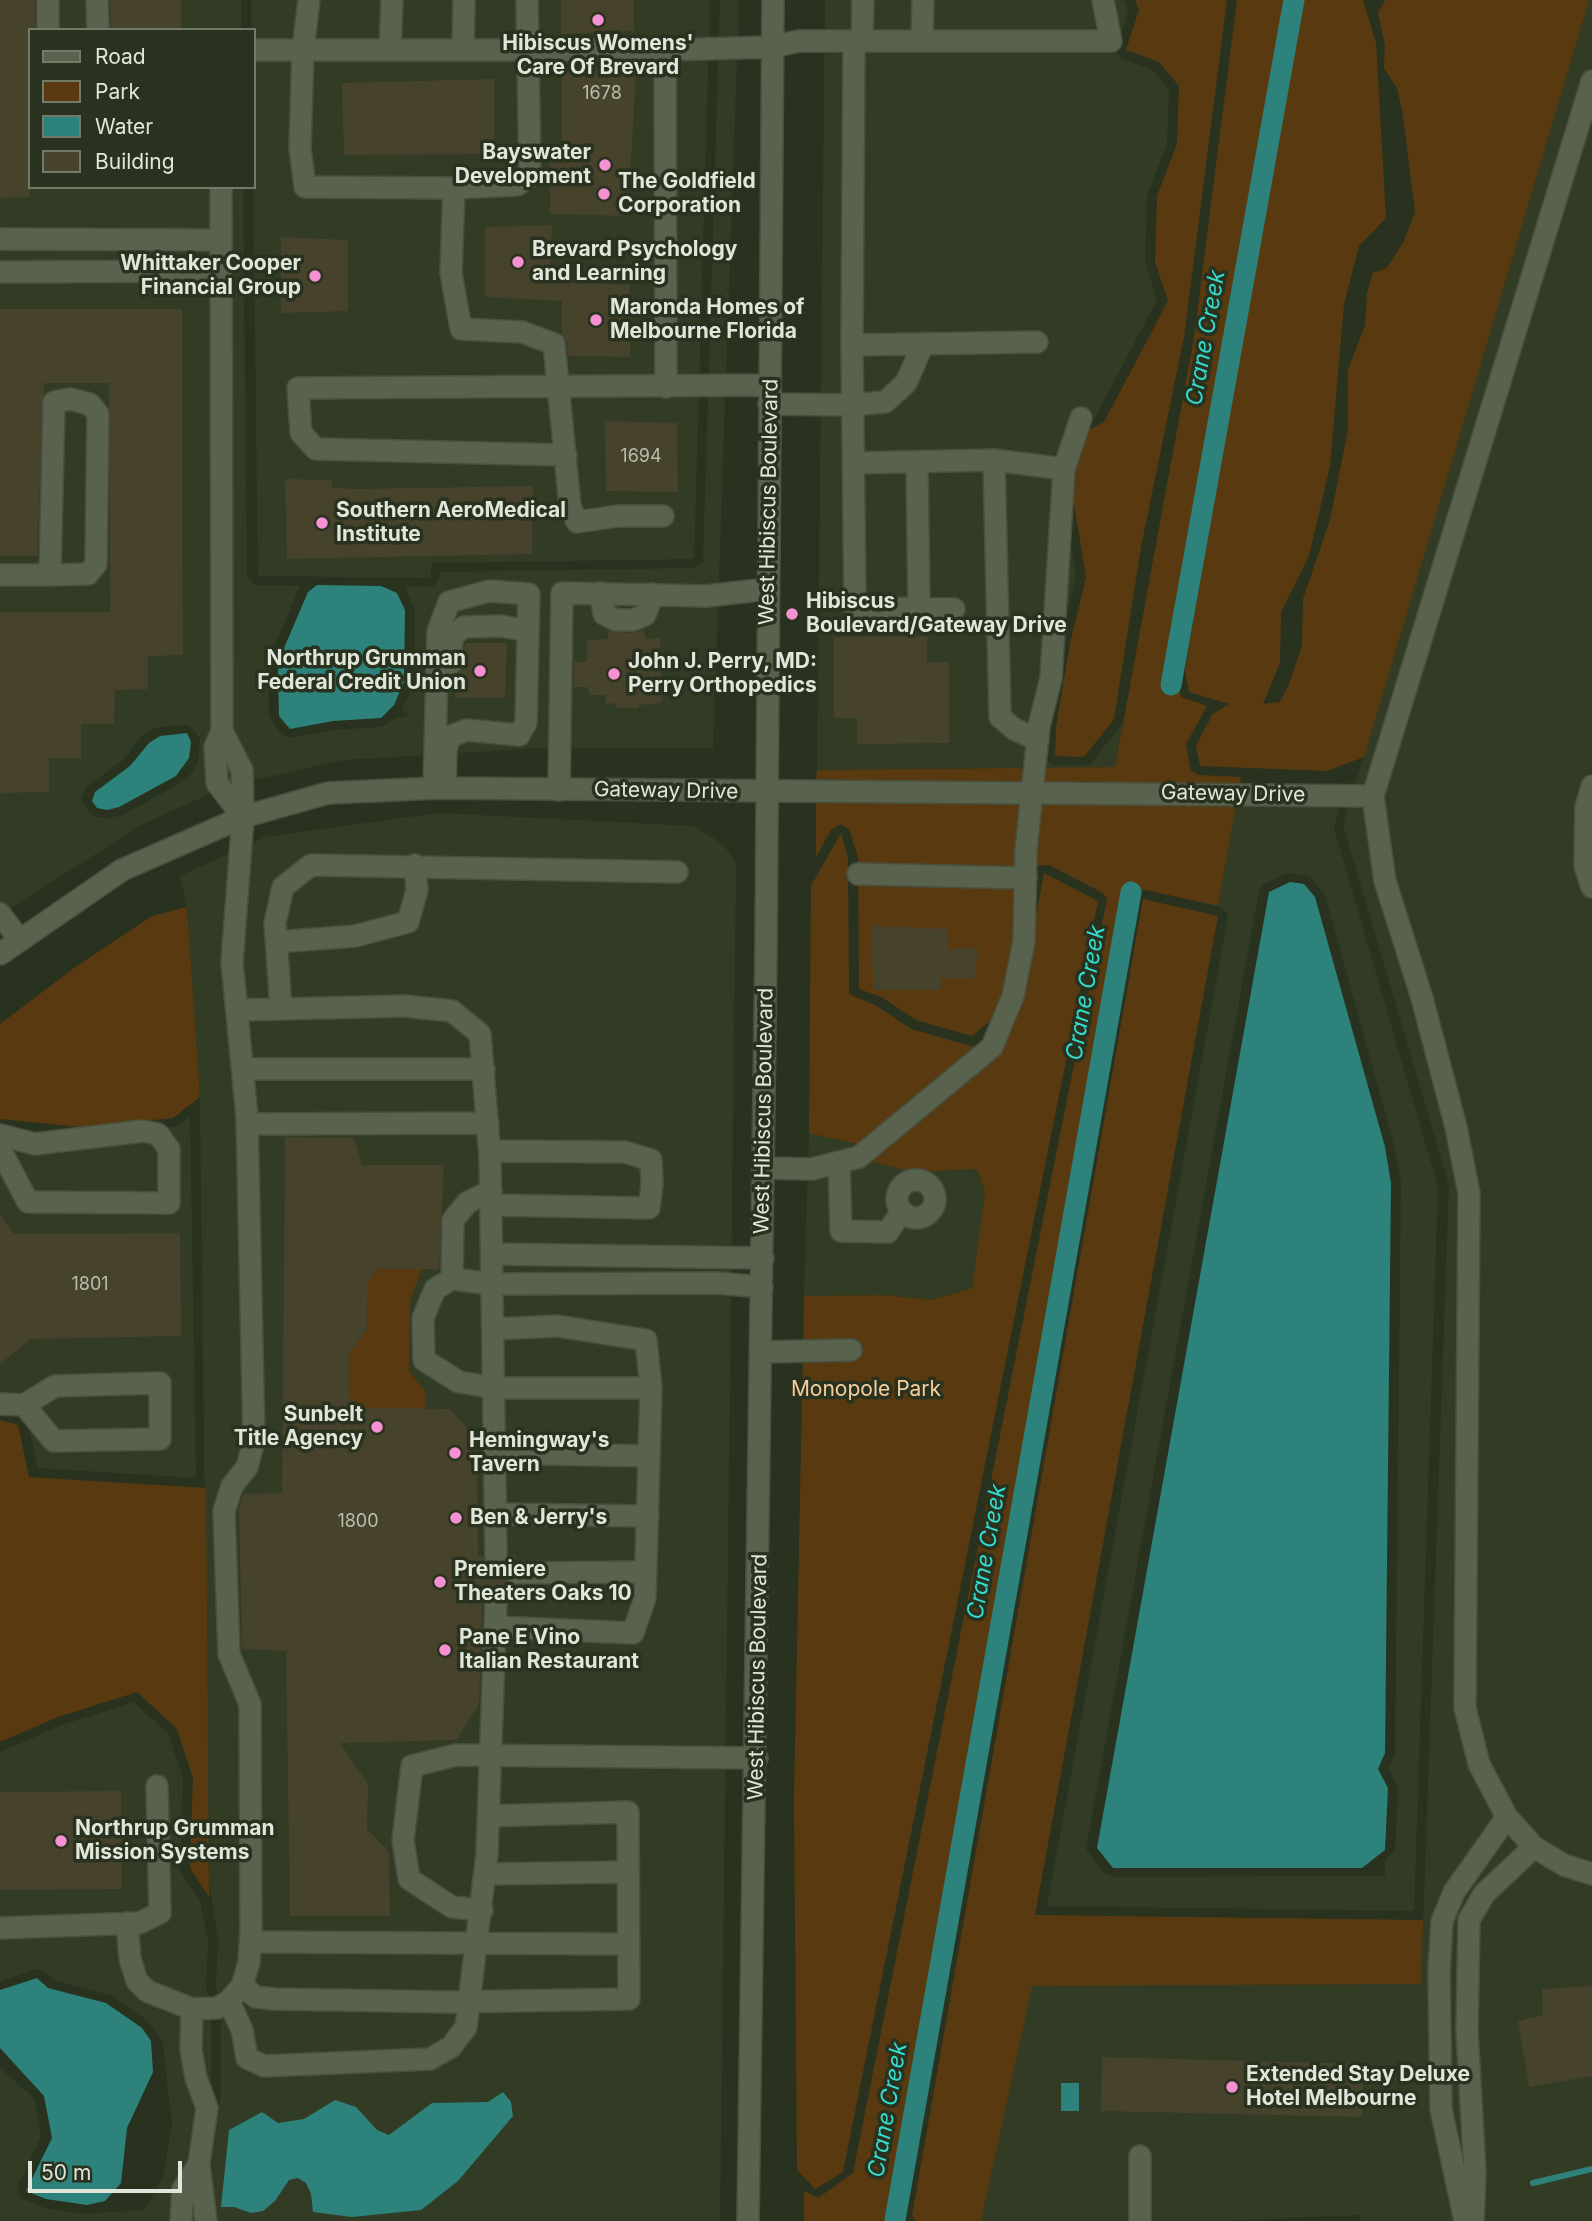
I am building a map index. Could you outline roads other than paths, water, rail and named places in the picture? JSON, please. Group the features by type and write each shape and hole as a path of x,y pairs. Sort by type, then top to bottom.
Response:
{"street":[{"path":"48,0 48,28"},
{"path":"97,0 98,28"},
{"path":"309,0 303,50 300,148 304,187 454,188 517,185 530,176 527,0"},
{"path":"390,50 392,0"},
{"path":"463,50 464,0"},
{"name":"West Hibiscus Boulevard","path":"748,2221 762,1352 773,0"},
{"path":"863,0 858,41 852,345 855,608 954,609"},
{"path":"922,41 923,0"},
{"path":"256,50 665,50 772,47 799,41 1111,41 1103,0"},
{"path":"665,50 666,387"},
{"path":"1592,81 1373,796 1385,881 1419,985 1456,1127 1469,1193 1465,1708 1479,1764 1507,1817 1534,1847 1563,1865 1592,1874"},
{"path":"454,188 452,273 461,329 522,332 554,344 570,506 577,522 618,516 663,516"},
{"path":"127,1923 130,1959 137,1981 154,1995 192,2009 217,2008 235,1993 249,1962 251,1942 250,1704 229,1654 224,1511 232,1486 247,1467 254,1441 248,1125 232,962 243,817 242,770 222,731 221,189"},
{"path":"0,239 221,240"},
{"path":"0,272 221,271"},
{"path":"852,345 1037,342"},
{"path":"566,455 316,449 302,433 298,388 666,387 770,394 852,405 885,402 906,383 923,344"},
{"path":"0,575 50,575 88,574 96,564 98,414 90,404 70,399 54,402 50,575"},
{"path":"764,1168 812,1169 859,1157 992,1047 1013,996 1021,955 1038,740 1051,678 1064,469 1081,418"},
{"path":"853,463 994,460 1064,469"},
{"path":"994,460 1000,717 1014,729 1038,740"},
{"path":"917,461 919,609"},
{"path":"559,790 562,593 706,596 768,589"},
{"path":"489,591 529,594 526,723 519,735 467,730 451,736 446,748 440,788 438,631 449,602 489,591"},
{"path":"438,722 449,699 452,636 464,627 501,626 528,631"},
{"path":"1592,786 1586,807 1585,866 1592,887"},
{"name":"Gateway Drive","path":"0,954 122,870 243,817 328,793 440,788 1373,796"},
{"path":"281,1009 275,923 283,887 311,865 677,872"},
{"path":"277,942 355,936 408,922 417,890 415,865"},
{"path":"858,874 1026,878"},
{"path":"0,914 19,939"},
{"path":"237,1010 405,1006 453,1011 480,1034 491,1198 496,1556"},
{"path":"243,1069 484,1069"},
{"path":"248,1125 488,1123"},
{"path":"0,1135 35,1144 143,1131 158,1134 169,1149 169,1203 28,1202 0,1149"},
{"path":"453,1279 453,1220 468,1202 491,1198 649,1208 651,1160 625,1152 489,1151"},
{"path":"839,1163 841,1231 888,1232 902,1211"},
{"path":"492,1254 763,1258"},
{"path":"651,1388 495,1388 459,1382 424,1360 423,1318 435,1289 453,1279 493,1284 717,1283 762,1287"},
{"path":"494,1329 557,1326 646,1340 651,1388 645,1598 633,1633 496,1627"},
{"path":"762,1352 851,1350"},
{"path":"0,1404 24,1405 55,1386 160,1383 160,1439 54,1441 24,1405"},
{"path":"495,1453 649,1456"},
{"path":"496,1514 648,1516"},
{"path":"516,1573 646,1572"},
{"path":"235,1993 247,2058 264,2066 430,2059 451,2047 466,2027 485,1874 492,1757 496,1600"},
{"path":"482,1910 452,1906 409,1879 403,1840 412,1766 456,1755 757,1758"},
{"path":"0,1928 139,1923 160,1913 157,1786"},
{"path":"235,1993 274,1999 470,2002 629,1999 628,1812 488,1816"},
{"path":"1465,2221 1441,2109 1439,1970 1443,1921 1454,1892 1507,1817"},
{"path":"1473,2221 1475,2173 1467,2031 1469,1920 1484,1894 1534,1847"},
{"path":"485,1874 628,1872"},
{"path":"251,1942 629,1944"},
{"path":"192,2009 191,2049 196,2078 207,2108 200,2164 206,2221"},
{"path":"1140,2156 1140,2221"},
{"path":"181,2221 183,2189 200,2164"}],"water":[{"path":"317,585 381,586 397,593 405,610 404,682 394,705 381,718 333,721 290,729 279,716 278,670 281,655 308,592"},
{"path":"187,733 191,742 189,758 176,776 119,807 107,810 97,808 92,801 95,792 130,766 149,743 160,736"},
{"path":"1290,882 1304,884 1315,897 1385,1147 1391,1183 1385,1753 1378,1769 1388,1788 1385,1850 1362,1868 1113,1868 1097,1848 1269,892"},
{"path":"37,1978 48,1988 106,2003 142,2028 151,2041 153,2072 127,2128 121,2183 105,2201 87,2205 46,2199 26,2191 52,2138 44,2096 0,2048 0,1990"},
{"path":"1061,2083 1079,2083 1079,2111 1061,2111"},
{"path":"503,2092 511,2102 513,2116 458,2181 421,2210 352,2217 313,2212 311,2194 306,2183 298,2178 289,2180 275,2201 263,2211 251,2213 234,2207 221,2207 229,2130 262,2112 278,2123 304,2119 335,2100 356,2107 377,2130 389,2135 432,2103 488,2102"}],"waterway":[{"name":"Crane Creek","path":"1171,685 1294,0"},
{"name":"Crane Creek","path":"895,2220 1131,892"},
{"path":"1533,2183 1592,2169"}],"tunnel":[{"path":"496,1556 496,1600"}],"place":[{"name":"Hibiscus Womens' Care Of Brevard","path":"598,20"},
{"name":"Bayswater Development","path":"605,165"},
{"name":"The Goldfield Corporation","path":"604,194"},
{"name":"Brevard Psychology and Learning","path":"518,262"},
{"name":"Whittaker Cooper Financial Group","path":"315,276"},
{"name":"Maronda Homes of Melbourne Florida","path":"596,320"},
{"name":"Southern AeroMedical Institute","path":"322,523"},
{"name":"Hibiscus Boulevard/Gateway Drive","path":"792,614"},
{"name":"Northrup Grumman Federal Credit Union","path":"480,671"},
{"name":"John J. Perry, MD: Perry Orthopedics","path":"614,674"},
{"name":"Sunbelt Title Agency","path":"377,1427"},
{"name":"Hemingway's Tavern","path":"455,1453"},
{"name":"Ben & Jerry's","path":"456,1518"},
{"name":"Premiere Theaters Oaks 10","path":"440,1582"},
{"name":"Pane E Vino Italian Restaurant","path":"445,1650"},
{"name":"Northrup Grumman Mission Systems","path":"61,1841"},
{"name":"Extended Stay Deluxe Hotel Melbourne","path":"1232,2087"}],"park label":[{"name":"Monopole Park","path":"866,1390"}]}
